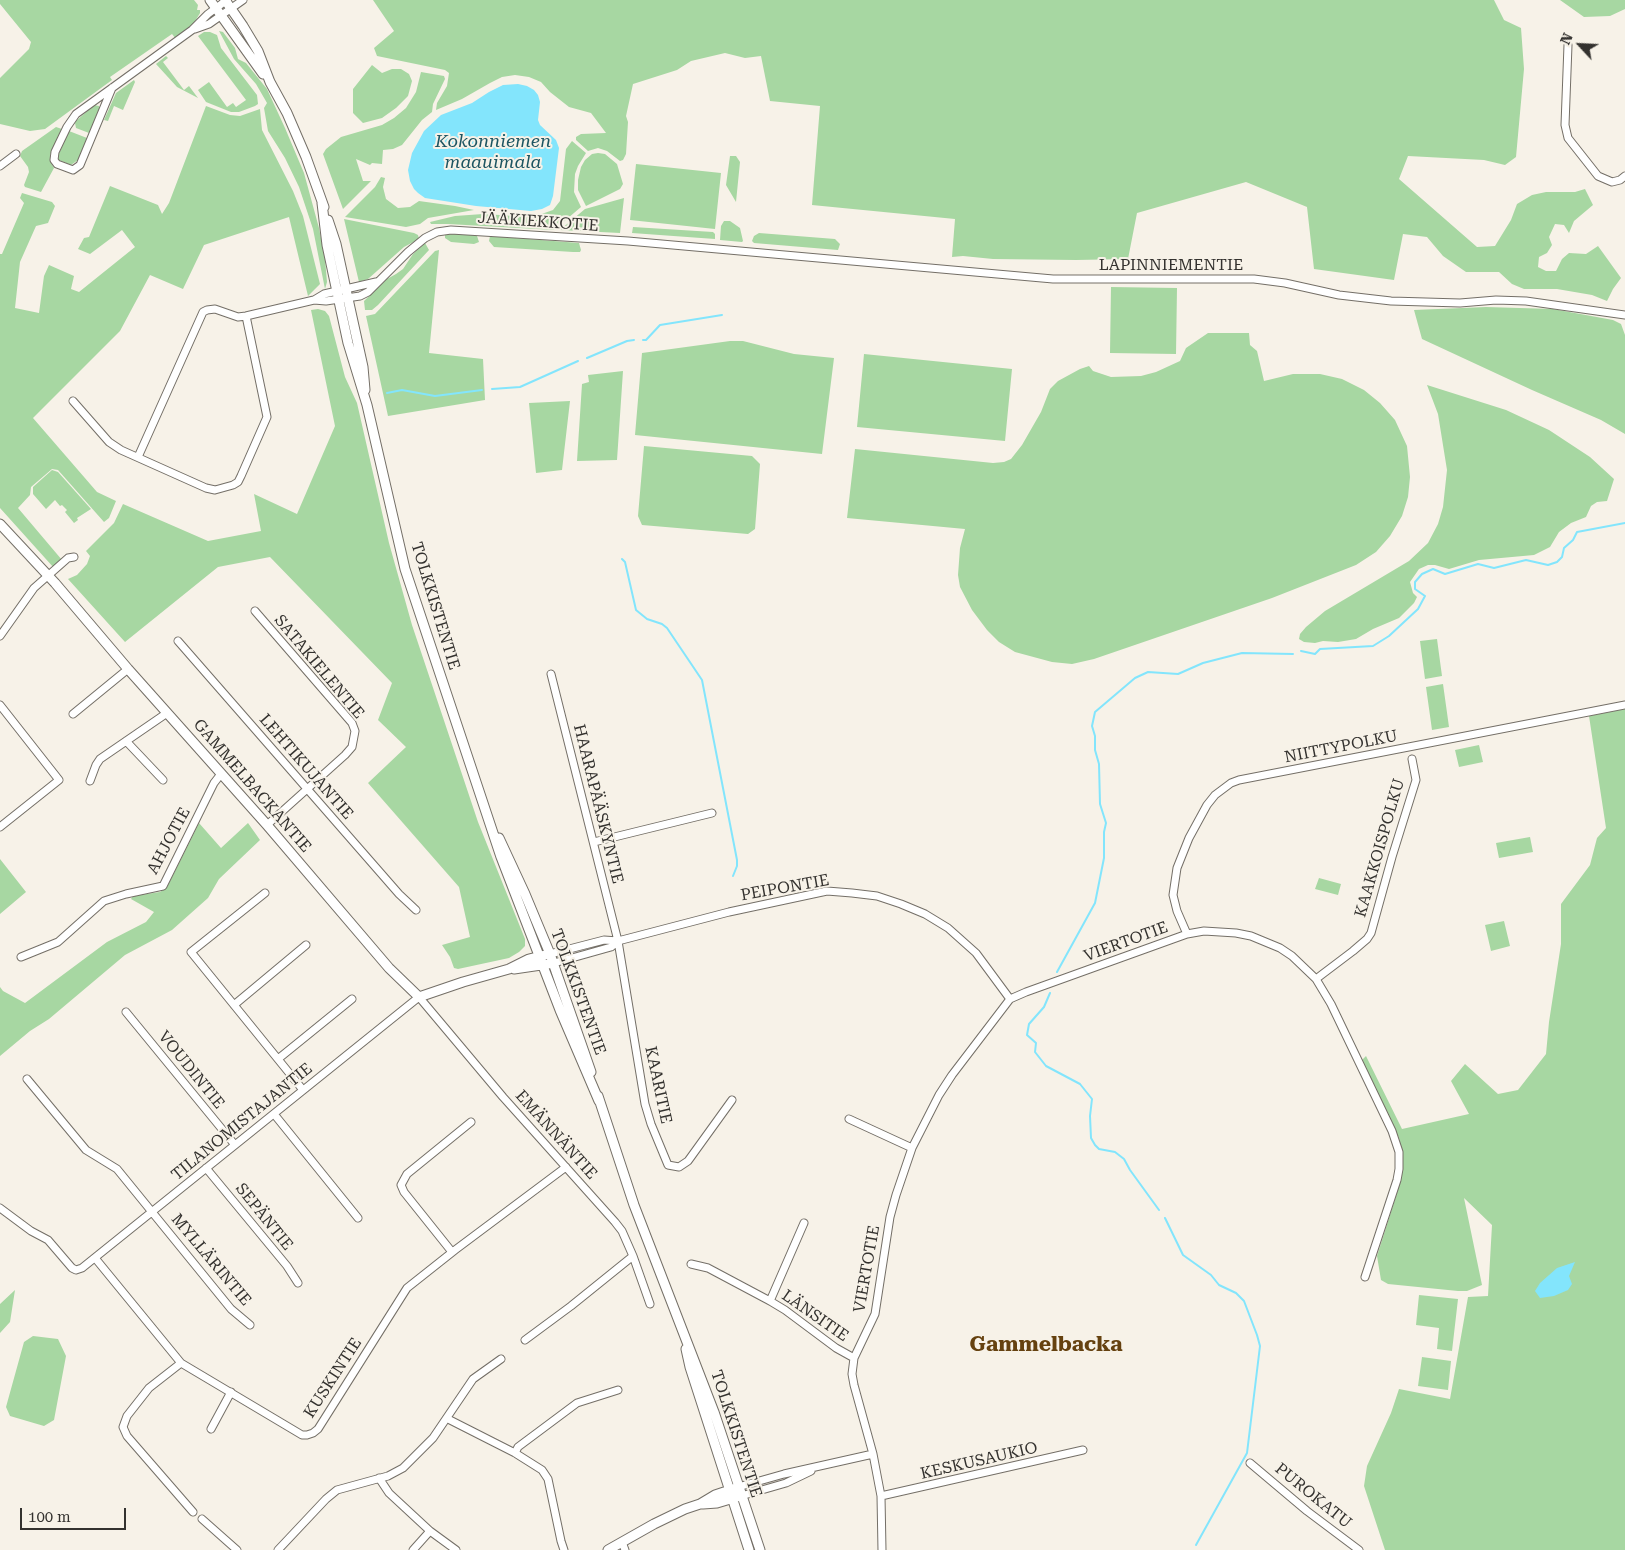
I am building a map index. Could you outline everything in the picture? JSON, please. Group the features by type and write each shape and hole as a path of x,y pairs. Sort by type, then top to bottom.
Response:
{"street":[{"name":"TOLKKISTENTIE","path":"210,0 249,56 270,82"},
{"path":"112,88 80,165 73,170 57,164 54,157 70,121 76,114 192,30 219,12 228,2 243,0"},
{"name":"TOLKKISTENTIE","path":"228,2 258,51 270,82 287,113 312,171 322,203 327,245 363,367 366,405 405,569 501,857 576,1051 599,1101"},
{"path":"1568,44 1565,125 1568,138 1598,176 1612,182 1620,180 1625,176"},
{"path":"0,166 16,154"},
{"name":"JÄÄKIEKKOTIE","path":"246,316 314,300 322,295 342,294 360,296 368,292 376,282 425,238 437,232 451,230 716,249"},
{"name":"LAPINNIEMENTIE","path":"716,249 1053,279 1254,279 1285,283 1339,295 1391,302 1460,303 1496,300 1526,301 1624,317"},
{"path":"73,401 114,446 138,457 210,489 227,488 238,482 267,418 246,316 238,317 215,309 203,312 138,457"},
{"name":"GAMMELBACKANTIE","path":"0,524 267,825 390,968 419,997"},
{"path":"0,636 34,588 68,558 74,557"},
{"name":"SATAKIELENTIE","path":"255,612 352,723 355,731 352,747 345,756 267,825"},
{"name":"LEHTIKUJANTIE","path":"178,641 399,894 416,910"},
{"path":"73,714 128,669"},
{"name":"HAARAPÄÄSKYNTIE","path":"551,674 618,941"},
{"path":"0,705 59,780 0,828"},
{"name":"NIITTYPOLKU","path":"1187,934 1176,911 1173,895 1177,868 1189,838 1206,805 1223,788 1240,780 1625,705"},
{"path":"90,781 100,759 167,713"},
{"path":"126,741 163,780"},
{"name":"KAAKKOISPOLKU","path":"1316,979 1353,951 1371,933 1416,780 1412,759"},
{"name":"AHJOTIE","path":"21,957 58,942 104,902 126,894 163,886 220,774"},
{"name":"TOLKKISTENTIE","path":"486,813 511,862 552,958 634,1205 697,1364 714,1412 749,1550"},
{"path":"594,842 712,813"},
{"name":"PEIPONTIE","path":"552,958 604,940 618,941 729,912 827,891 877,896 924,914 948,928 976,953 1010,999"},
{"path":"265,893 190,952 303,1090"},
{"name":"VIERTOTIE","path":"854,1358 875,1314 890,1217 912,1148 952,1075 1010,999 1187,934 1204,931 1236,933 1265,941 1292,956 1316,979 1331,1004 1392,1131 1399,1152 1397,1180 1365,1277"},
{"name":"KAARITIE","path":"618,941 645,1104 668,1165 680,1167 688,1161 732,1100"},
{"path":"234,1005 306,945"},
{"path":"419,997 509,969 529,959 542,961 552,958"},
{"name":"TILANOMISTAJANTIE","path":"0,1208 30,1231 48,1240 72,1268 76,1270 82,1268 419,997"},
{"name":"EMÄNNÄNTIE","path":"419,997 503,1097 622,1231 650,1304"},
{"path":"278,1059 352,999"},
{"name":"VOUDINTIE","path":"126,1012 235,1145"},
{"name":"MYLLÄRINTIE","path":"27,1079 86,1150 117,1169 231,1309 250,1325"},
{"path":"274,1114 358,1218"},
{"path":"850,1119 912,1148"},
{"path":"452,1252 404,1192 401,1185 406,1174 471,1122"},
{"name":"KUSKINTIE","path":"95,1258 181,1362 302,1435 313,1433 318,1429 407,1288 566,1167"},
{"name":"SEPÄNTIE","path":"206,1168 287,1266 298,1283"},
{"path":"770,1301 804,1223"},
{"path":"524,1340 633,1256"},
{"name":"LÄNSITIE","path":"691,1264 708,1268 770,1301 836,1348 854,1358 852,1374 856,1398 873,1454 881,1496 882,1550"},
{"path":"278,1550 333,1493 345,1487 396,1473 407,1464 426,1446 448,1418 473,1379 501,1359"},
{"path":"181,1362 149,1388 127,1416 124,1427 127,1436 193,1512"},
{"path":"515,1453 518,1447 577,1404 618,1390"},
{"path":"211,1429 231,1392"},
{"path":"448,1418 536,1465 545,1474 560,1541 564,1550"},
{"name":"KESKUSAUKIO","path":"881,1496 1082,1450"},
{"path":"608,1550 624,1546 654,1524 700,1504 717,1503 736,1493 786,1483 799,1478 815,1468 873,1454"},
{"name":"PUROKATU","path":"1250,1463 1307,1511 1359,1550"},
{"path":"380,1478 389,1493 430,1530 456,1550"},
{"name":"TOLKKISTENTIE","path":"736,1493 760,1550"},
{"path":"202,1519 236,1550"},
{"path":"413,1550 430,1530"}],"green space":[{"path":"0,0 194,0 198,5 197,10 200,10 200,13 191,28 176,39 172,34 110,77 112,80 45,129 30,131 0,124 0,78 29,49 31,42 0,4"},
{"path":"373,0 1494,0 1504,20 1521,28 1524,69 1516,157 1505,165 1484,160 1408,156 1399,179 1477,247 1495,246 1511,220 1517,204 1532,195 1546,192 1575,192 1585,189 1593,205 1574,221 1569,233 1564,225 1555,224 1549,237 1552,245 1547,253 1539,257 1538,267 1546,271 1556,271 1562,259 1569,253 1586,254 1598,246 1621,278 1607,301 1592,295 1557,289 1524,289 1512,284 1499,272 1466,272 1443,256 1427,237 1403,234 1394,280 1314,269 1307,207 1246,182 1137,213 1128,259 1076,260 952,257 955,219 812,205 820,106 770,101 761,56 745,58 725,53 691,61 677,70 633,84 626,116 628,122 626,154 623,160 620,161 607,151 598,148 588,151 576,140 576,137 581,134 606,133 591,113 569,107 541,82 529,77 515,75 502,77 462,99 436,110 437,103 447,86 449,73 445,70 377,56 374,48 394,31"},
{"path":"1560,0 1625,0 1625,9 1610,16 1584,17"},
{"path":"219,31 223,32 235,48 238,59 246,63 267,89 304,173 319,228 325,259 327,282 325,289 313,229 299,187 285,158 268,131 264,108 267,103 256,84 234,59"},
{"path":"204,32 217,35 221,48 257,95 258,104 239,112 231,112 206,102 198,90 209,82 227,107 233,103 236,107 246,100 198,36"},
{"path":"166,56 168,58 163,62 184,90 189,86 198,98 177,87 156,64"},
{"path":"372,65 382,73 392,69 401,69 409,74 412,81 408,96 396,108 382,118 363,123 353,113 353,89"},
{"path":"421,72 444,76 445,79 433,104 432,112 422,120 402,145 393,149 383,150 382,164 372,163 370,165 356,159 363,181 371,181 343,209 323,154 326,149 341,137 382,125 406,108 416,92"},
{"path":"134,80 135,82 123,110 114,106 108,121 104,120 116,93"},
{"path":"94,105 99,106 99,109 89,133 76,128 76,121"},
{"path":"206,106 230,115 240,116 260,109 262,130 293,191 303,216 320,284 308,296 289,217 204,245 183,289 150,275 120,331 33,418 97,492 116,501 109,518 104,522 58,470 52,469 31,487 30,495 18,508 62,560 54,568 0,508 0,254 2,254 24,203 20,198 22,193 52,202 55,206 48,223 36,226 20,262 15,308 39,313 44,276 49,265 74,276 71,289 79,292 135,247 122,230 90,254 78,249 84,238 89,237 110,186 158,205 162,214 169,203"},
{"path":"56,127 62,129 50,155 54,168 41,192 25,187 29,172 28,167 20,156 22,151"},
{"path":"69,131 87,138 78,160 71,165 57,158"},
{"path":"572,141 586,153 575,174 574,192 581,207 554,230 431,224 430,222 455,216 483,214 533,217 553,210 560,201 566,149"},
{"path":"592,154 605,154 617,164 623,184 620,189 586,206 578,190 578,180 585,160"},
{"path":"730,156 736,156 740,162 736,202 726,185"},
{"path":"636,164 721,173 715,229 630,220"},
{"path":"381,177 385,178 383,187 386,199 398,208 410,207 419,201 474,210 428,218 420,224 406,227 345,217 375,187"},
{"path":"624,198 620,233 560,230 585,209"},
{"path":"344,219 414,233 418,235 419,239 404,247 368,279 359,282"},
{"path":"724,221 730,221 740,228 742,242 720,240 721,226"},
{"path":"633,227 713,232 715,239 632,233"},
{"path":"452,233 473,234 477,236 479,242 474,244 451,242 445,238 445,235"},
{"path":"759,233 835,239 840,244 838,250 754,243 752,241 754,236"},
{"path":"490,236 579,243 581,250 580,252 573,252 494,247 489,241"},
{"path":"425,243 429,250 378,305 372,310 365,310 364,301 387,279 403,269 413,254"},
{"path":"439,250 429,353 483,359 485,400 388,416 366,316 375,314 435,251"},
{"path":"1111,287 1177,288 1176,354 1110,353"},
{"path":"1486,307 1553,309 1613,320 1621,324 1625,335 1625,434 1601,420 1422,339 1414,310"},
{"path":"311,310 325,311 329,316 345,377 357,403 389,543 412,625 478,822 525,939 525,946 509,958 458,969 454,968 450,957 442,945 470,937 459,887 368,783 406,747 378,720 392,683 270,557 218,567 125,642 68,579 77,575 87,564 90,556 86,551 114,523 123,504 208,541 261,531 254,494 297,514 335,426"},
{"path":"1208,333 1249,333 1250,345 1257,351 1264,381 1293,374 1320,374 1342,379 1364,390 1380,403 1395,420 1407,446 1410,477 1408,497 1402,516 1390,536 1376,552 1356,565 1272,598 1094,659 1072,664 1052,662 1015,652 999,642 987,630 972,610 960,587 958,575 960,548 965,529 847,518 855,449 993,463 1004,462 1011,459 1022,445 1041,412 1050,389 1058,381 1089,366 1093,371 1111,377 1141,376 1156,372 1180,361 1186,348"},
{"path":"730,341 743,341 794,354 834,358 822,454 635,435 642,353"},
{"path":"864,354 1012,369 1005,441 857,427"},
{"path":"623,371 617,460 577,461 582,384 589,382 588,375"},
{"path":"1427,385 1506,410 1549,430 1590,457 1614,479 1607,501 1597,502 1591,506 1586,517 1571,523 1559,532 1550,547 1534,555 1479,560 1449,569 1428,565 1419,569 1410,582 1413,593 1417,597 1414,603 1399,618 1373,629 1356,639 1338,642 1304,642 1299,639 1300,634 1306,627 1325,611 1409,561 1428,543 1438,524 1443,507 1447,470 1438,414"},
{"path":"570,401 562,470 536,473 529,403"},
{"path":"644,446 752,456 760,464 755,529 748,534 642,525 638,516"},
{"path":"52,470 58,472 91,509 77,518 78,520 74,523 65,512 67,510 55,500 46,509 33,494 33,487"},
{"path":"1437,639 1442,676 1425,679 1420,641"},
{"path":"1443,684 1449,727 1432,730 1426,687"},
{"path":"1625,709 1625,1550 1385,1550 1364,1486 1367,1466 1391,1413 1399,1389 1450,1399 1468,1297 1488,1296 1492,1225 1464,1198 1482,1285 1467,1291 1458,1291 1388,1284 1381,1280 1377,1256 1397,1193 1402,1169 1402,1153 1399,1138 1362,1060 1366,1056 1402,1129 1469,1114 1451,1081 1465,1064 1498,1094 1518,1090 1546,1054 1561,944 1561,904 1590,865 1597,838 1606,828 1589,716"},
{"path":"1479,745 1483,762 1459,767 1455,750"},
{"path":"199,823 221,848 248,823 260,840 219,879 208,898 172,930 125,955 49,1019 30,1031 0,1056 0,987 3,991 25,1003 107,942 146,922 154,912 131,899 133,896 160,892 167,887"},
{"path":"1530,837 1533,852 1499,858 1496,843"},
{"path":"0,859 26,892 0,914"},
{"path":"1319,878 1341,884 1338,895 1315,889"},
{"path":"1504,921 1510,946 1491,951 1485,925"},
{"path":"15,1290 10,1322 0,1333 0,1304"},
{"path":"1419,1295 1458,1299 1452,1351 1437,1349 1439,1328 1416,1325"},
{"path":"33,1336 58,1339 66,1356 54,1420 44,1426 10,1416 6,1407 24,1342"},
{"path":"1422,1357 1451,1361 1448,1390 1418,1386"}],"water":[{"name":"Kokonniemen maauimala","path":"518,84 527,86 538,95 540,102 538,120 540,125 556,140 559,148 553,196 550,205 531,211 476,206 425,198 418,193 410,181 408,170 412,153 424,131 441,115 472,103 503,85"},
{"path":"1575,1262 1569,1276 1572,1284 1568,1290 1554,1296 1540,1298 1535,1291 1540,1283 1557,1268"}],"waterway":[{"path":"643,340 646,340 660,325 722,315"},
{"path":"587,358 627,341 634,340"},
{"path":"492,389 520,387 578,361"},
{"path":"387,393 402,390 435,396 482,390"},
{"path":"1301,651 1315,654 1320,649 1373,646 1389,636 1418,609 1425,596 1415,589 1415,582 1422,574 1433,569 1445,574 1478,564 1494,568 1526,560 1548,565 1557,562 1562,557 1564,548 1573,540 1577,532 1625,523"},
{"path":"622,559 625,562 636,610 647,619 662,624 667,628 702,680 737,860 733,876"},
{"path":"1057,972 1095,903 1104,858 1106,823 1100,804 1099,764 1092,726 1095,712 1135,678 1148,672 1178,674 1203,663 1242,653 1293,654"},
{"path":"1050,993 1044,1007 1029,1024 1027,1035 1036,1043 1035,1052 1046,1066 1080,1084 1092,1099 1090,1116 1091,1138 1095,1145 1099,1149 1115,1152 1124,1159 1159,1210"},
{"path":"1165,1218 1183,1255 1211,1275 1219,1285 1236,1293 1244,1301 1260,1346 1247,1453 1196,1545"}],"district":[{"name":"Gammelbacka","path":"1046,1345"}]}
